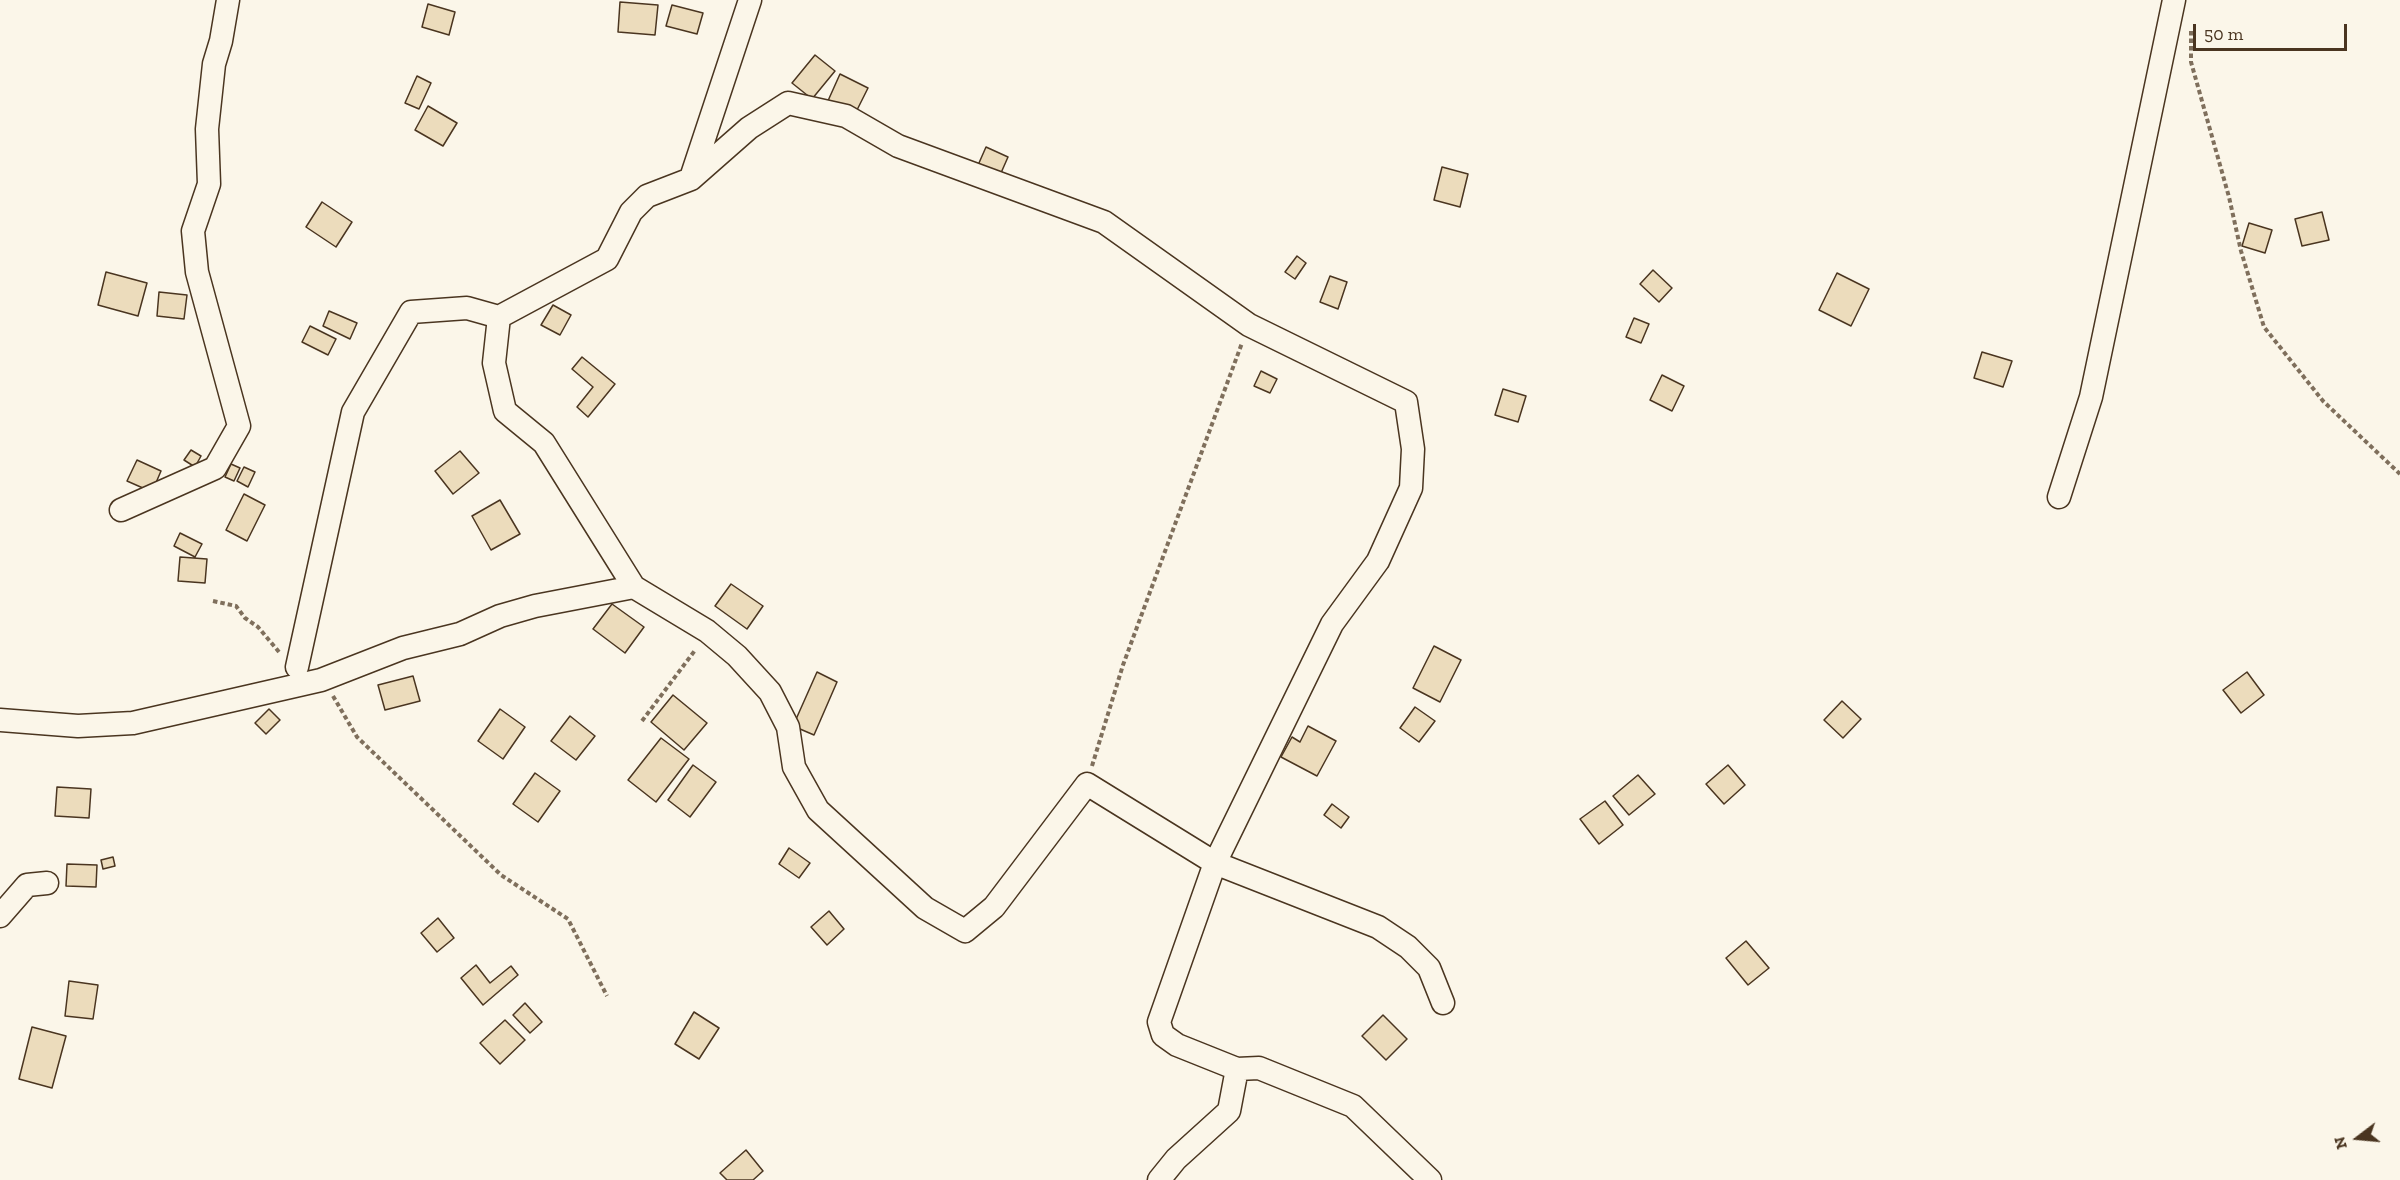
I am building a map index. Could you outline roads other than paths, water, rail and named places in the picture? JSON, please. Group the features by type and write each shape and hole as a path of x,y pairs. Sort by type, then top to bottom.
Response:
{"street":[{"path":"121,510 215,468 239,426 197,272 194,231 209,184 207,129 214,64 221,41 228,0"},
{"path":"691,179 750,0"},
{"path":"2059,497 2091,397 2174,0"},
{"path":"297,667 353,412 411,312 467,308 499,317 607,259 631,212 647,196 691,179 749,128 788,103 846,116 898,146 1104,222 1249,325 1406,402 1413,449 1411,488 1378,561 1332,624 1215,863 1159,1022 1163,1035 1177,1045 1237,1069 1259,1068 1353,1106 1430,1180"},
{"path":"499,317 494,363 505,411 544,443 634,587 707,631 737,656 770,692 788,727 794,767 818,810 925,908 965,931 994,908 1087,784 1215,863 1378,927 1408,947 1429,968 1443,1003"},
{"path":"0,720 78,726 133,723 321,680 403,648 459,633 526,608 634,587"},
{"path":"0,916 10,890 47,883"},
{"path":"1159,1180 1176,1159 1229,1111 1237,1069"}]}
